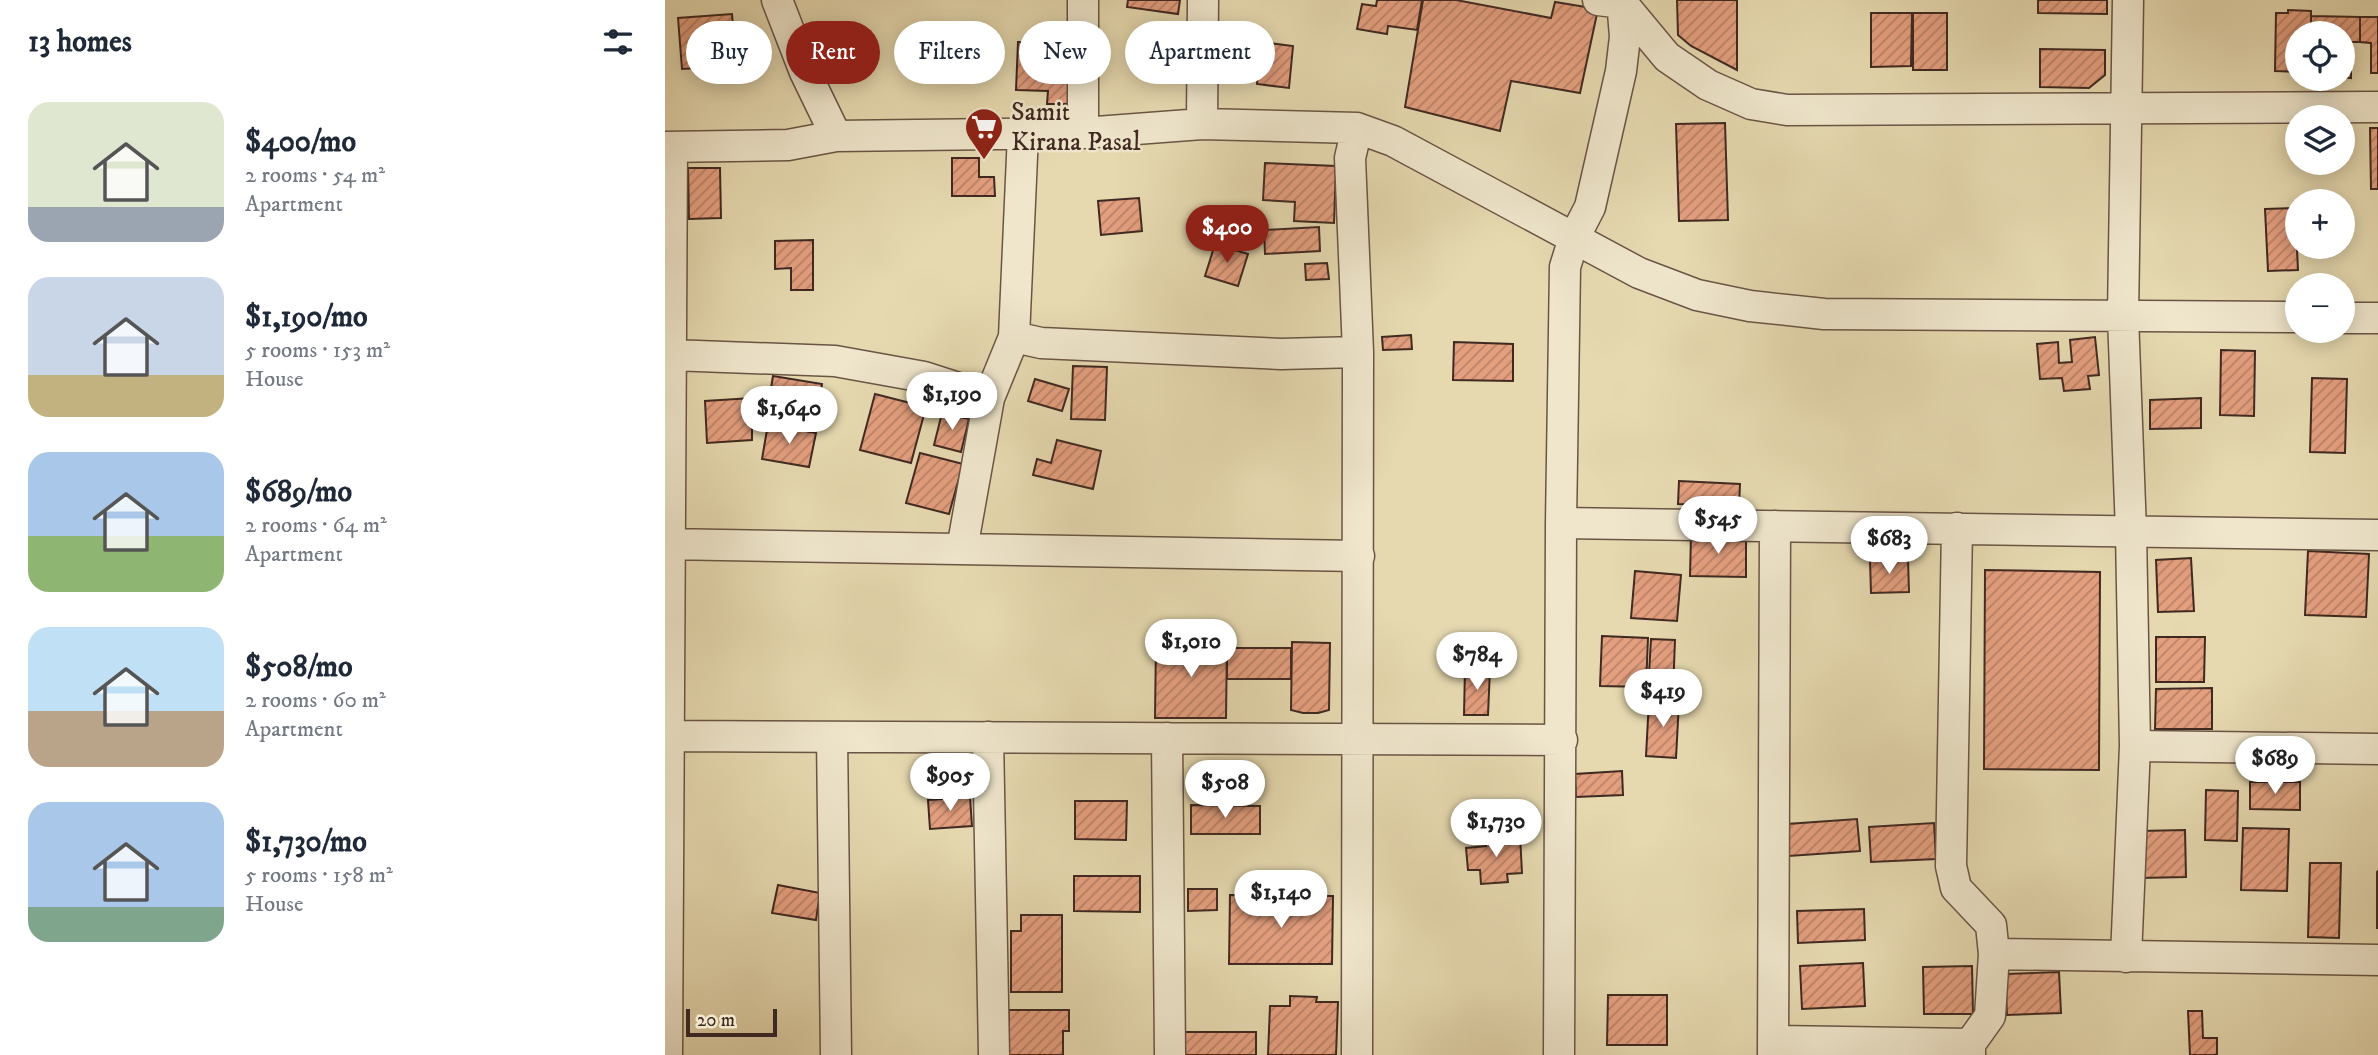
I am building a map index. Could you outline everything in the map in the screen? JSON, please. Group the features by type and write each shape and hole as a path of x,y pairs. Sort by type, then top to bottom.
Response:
{"street":[{"path":"777,0 805,72 836,136"},
{"path":"1083,0 1083,133"},
{"path":"1202,124 1203,0"},
{"path":"2126,957 2135,746 2123,316 2128,0"},
{"path":"1614,1 1667,57 1708,85 1751,104 1787,110 2378,107"},
{"path":"1559,1055 1565,267 1574,237 1590,207 1621,71 1625,37 1614,1"},
{"path":"667,1055 671,355 669,147 789,145 836,136 1083,133 1202,124 1357,128 1393,141 1639,273 1697,295 1750,306 1824,314 2285,317"},
{"path":"1357,128 1350,158 1358,352 1357,1055"},
{"path":"962,549 989,398 1014,337 1023,134"},
{"path":"2355,318 2378,318"},
{"path":"1014,337 1041,343 1282,354 1358,352"},
{"path":"671,355 835,361 924,377 989,398"},
{"path":"1561,523 2378,535"},
{"path":"1775,526 1773,1048 1970,1049 1990,1016 1994,954 1991,925 1956,888 1951,866 1957,528"},
{"path":"668,544 1359,556"},
{"path":"669,736 1562,740"},
{"path":"832,737 836,1055"},
{"path":"988,737 994,1055"},
{"path":"1167,738 1170,1055"},
{"path":"2135,746 2378,749"},
{"path":"1994,954 2378,960"}],"building":[{"path":"1128,0 1180,0 1178,14 1127,7"},
{"path":"1377,0 1422,0 1417,30 1388,26 1387,34 1357,29 1362,4 1376,6"},
{"path":"1423,0 1456,0 1551,18 1555,2 1598,9 1580,93 1511,81 1500,131 1405,107"},
{"path":"1677,0 1737,0 1737,70 1691,46 1678,35"},
{"path":"2038,0 2107,0 2107,14 2038,13"},
{"path":"2288,10 2311,11 2311,21 2285,21 2285,71 2275,71 2276,13 2288,13"},
{"path":"1871,13 1912,13 1911,66 1871,67"},
{"path":"1913,13 1947,13 1947,70 1913,70"},
{"path":"732,14 733,21 686,21 686,69 682,69 678,18"},
{"path":"2311,16 2360,17 2360,42 2355,42 2355,21 2311,21"},
{"path":"2360,17 2378,17 2378,73 2371,73 2371,43 2360,42"},
{"path":"1019,42 1019,84 1068,84 1068,104 1047,104 1048,91 1016,90"},
{"path":"1275,44 1293,46 1289,88 1257,84 1275,84"},
{"path":"2040,49 2105,50 2105,75 2089,88 2040,87"},
{"path":"1725,123 1728,220 1679,221 1676,124"},
{"path":"2370,128 2378,128 2378,189 2371,189"},
{"path":"952,158 979,158 979,177 994,177 995,196 952,196"},
{"path":"1265,163 1336,166 1334,223 1294,221 1295,202 1263,200"},
{"path":"688,168 720,168 721,218 689,219"},
{"path":"1139,198 1142,231 1101,235 1098,201"},
{"path":"2285,208 2285,259 2297,259 2298,270 2268,271 2265,209"},
{"path":"1319,227 1320,251 1265,254 1264,230"},
{"path":"813,240 813,290 791,290 791,268 775,269 775,241"},
{"path":"1215,244 1248,254 1238,286 1205,276"},
{"path":"1327,263 1329,279 1306,280 1305,264"},
{"path":"1411,335 1412,349 1383,350 1382,337"},
{"path":"2095,337 2099,375 2088,376 2090,389 2064,391 2062,378 2040,379 2037,344 2058,342 2059,363 2072,362 2070,340"},
{"path":"1454,342 1513,344 1513,381 1453,380"},
{"path":"2221,350 2255,351 2254,416 2220,415"},
{"path":"1073,366 1107,367 1105,420 1071,419"},
{"path":"773,376 822,384 815,428 766,419"},
{"path":"2312,378 2347,379 2345,453 2310,452"},
{"path":"1035,379 1069,389 1062,411 1028,401"},
{"path":"875,394 926,407 911,463 860,450"},
{"path":"752,398 752,440 707,443 705,401"},
{"path":"2201,398 2201,428 2150,429 2150,400"},
{"path":"942,413 969,419 961,452 934,445"},
{"path":"768,424 816,433 809,467 762,459"},
{"path":"1057,440 1101,451 1093,489 1033,475 1037,459 1051,463"},
{"path":"920,453 963,464 949,514 906,503"},
{"path":"1679,481 1740,484 1739,506 1678,504"},
{"path":"1691,536 1746,536 1746,577 1690,576"},
{"path":"2308,551 2369,554 2366,617 2305,615"},
{"path":"2191,558 2194,611 2158,612 2156,560"},
{"path":"1908,559 1909,592 1871,593 1870,560"},
{"path":"1985,570 2100,572 2099,770 1984,769"},
{"path":"1635,571 1681,575 1677,621 1631,618"},
{"path":"1602,636 1648,638 1646,687 1600,686"},
{"path":"2156,637 2205,637 2204,682 2156,682"},
{"path":"1651,639 1675,640 1673,692 1648,691"},
{"path":"1156,640 1227,641 1226,718 1155,718"},
{"path":"1292,642 1330,643 1329,710 1303,713 1291,710"},
{"path":"1227,648 1291,648 1291,679 1227,679"},
{"path":"1465,668 1490,669 1488,715 1464,715"},
{"path":"2212,688 2212,729 2155,729 2156,689"},
{"path":"1649,700 1679,702 1676,758 1646,756"},
{"path":"1622,771 1623,795 1576,797 1575,774"},
{"path":"2250,782 2300,782 2300,810 2250,809"},
{"path":"2206,790 2238,791 2237,841 2205,840"},
{"path":"970,797 972,826 930,829 928,800"},
{"path":"1075,801 1127,801 1126,840 1075,839"},
{"path":"1191,805 1260,806 1260,834 1191,834"},
{"path":"1857,819 1860,851 1789,856 1787,824"},
{"path":"1934,823 1936,859 1871,862 1869,827"},
{"path":"2243,828 2289,829 2287,891 2241,890"},
{"path":"2185,830 2186,877 2140,878 2140,831"},
{"path":"1520,835 1522,873 1507,874 1508,882 1481,884 1480,870 1468,870 1466,848 1486,846 1485,838"},
{"path":"2310,863 2341,863 2339,938 2308,937"},
{"path":"2377,872 2378,928 2377,928"},
{"path":"1074,876 1140,876 1140,912 1074,911"},
{"path":"778,885 820,893 816,920 772,913"},
{"path":"1188,889 1217,889 1217,910 1188,911"},
{"path":"1230,895 1333,896 1332,964 1229,964"},
{"path":"1864,909 1865,940 1798,943 1797,911"},
{"path":"1021,915 1062,915 1062,992 1011,992 1011,931 1021,931"},
{"path":"1863,963 1865,1006 1802,1009 1800,966"},
{"path":"1972,966 1973,1014 1924,1014 1923,967"},
{"path":"2059,972 2061,1013 2007,1015 2005,974"},
{"path":"1608,995 1667,995 1667,1045 1607,1045"},
{"path":"1290,996 1317,997 1316,1002 1338,1002 1336,1055 1268,1055 1270,1006 1290,1006"},
{"path":"1009,1010 1069,1010 1069,1031 1063,1031 1063,1055 1009,1055"},
{"path":"2188,1011 2202,1011 2203,1038 2217,1038 2217,1055 2190,1055"},
{"path":"1182,1032 1256,1032 1256,1055 1182,1055"}],"place":[{"name":"Samit Kirana Pasal","path":"984,161"}]}
